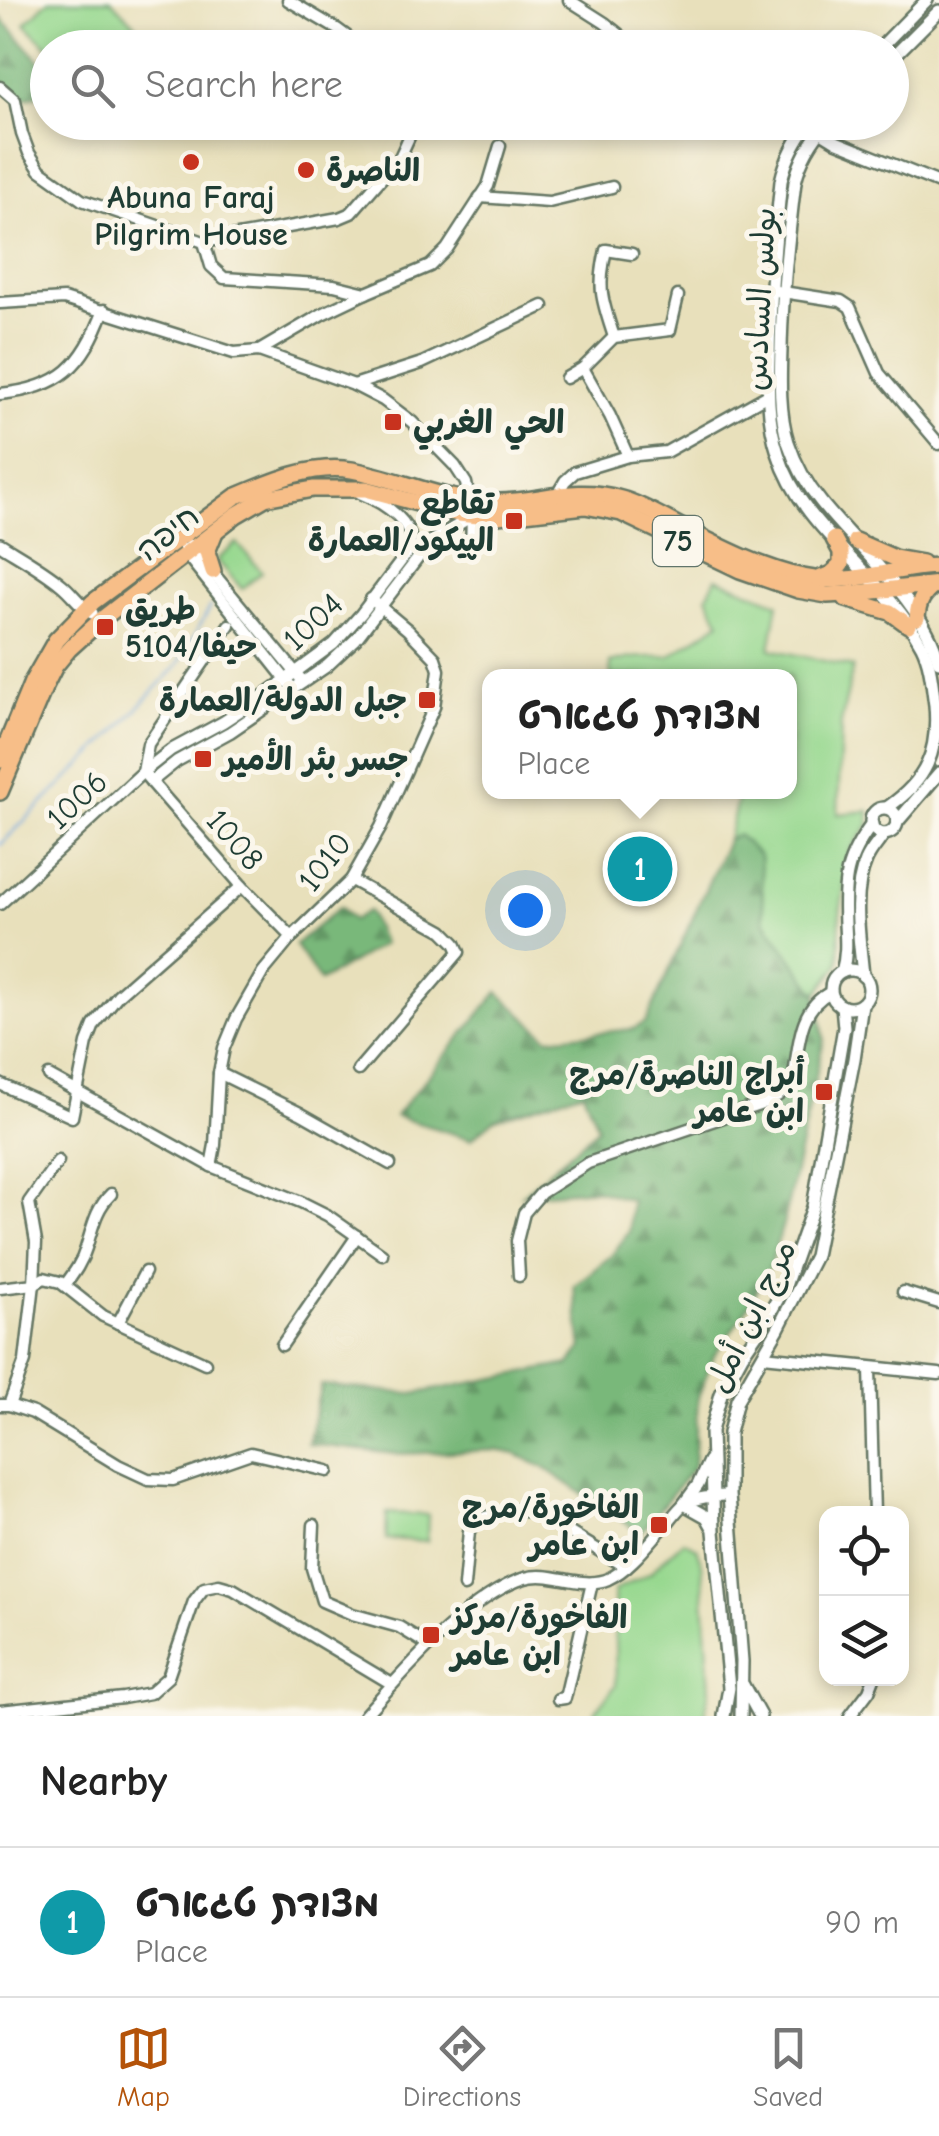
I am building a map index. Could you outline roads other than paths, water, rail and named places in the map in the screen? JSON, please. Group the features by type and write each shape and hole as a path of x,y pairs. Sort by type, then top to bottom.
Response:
{"highway":[{"name":"חיפה","path":"0,792 56,666 69,649 187,547 235,497 312,471 350,470 466,505"},
{"name":"חיפה","path":"0,760 44,659 56,640 89,606 265,498 313,489 366,489 466,505"},
{"name":"75","path":"466,505 500,517 554,501 621,513 762,579 811,585 828,579 868,576 887,584 937,584"},
{"path":"213,571 207,552 216,531"},
{"path":"811,585 840,565 841,552 834,540"},
{"path":"854,542 894,558 937,566"},
{"name":"75","path":"811,585 826,595 847,594 937,566"},
{"path":"811,585 913,621 921,598 937,584"}],"street":[{"path":"288,0 340,30"},
{"path":"569,0 614,30"},
{"path":"898,30 927,0"},
{"path":"909,41 939,11"},
{"path":"0,88 15,100 28,152 40,170 82,200 204,242 351,213 400,157 410,140"},
{"name":"بولس السادس","path":"808,140 795,182 776,292 768,395 774,440 786,475 806,508 868,576"},
{"path":"834,140 939,182"},
{"path":"259,351 322,314 430,266 447,250 480,197 494,170 500,146"},
{"path":"480,197 549,202 612,187"},
{"path":"204,242 211,266 224,278 334,285 366,293"},
{"path":"614,337 600,296 600,276 606,250 632,254"},
{"path":"776,292 841,300 850,307 879,373 939,444"},
{"name":"بولس السادس","path":"776,292 780,384 788,441 807,482 887,584"},
{"path":"566,378 614,337 670,330 678,296"},
{"path":"0,303 64,298 234,353 259,351 354,385 412,422 462,476 471,550 462,539 446,531"},
{"path":"354,385 422,363 543,306"},
{"path":"0,394 31,390 56,378 80,359 104,310"},
{"path":"582,368 628,456"},
{"path":"554,501 575,472 628,456 666,452 768,395"},
{"name":"1004","path":"143,772 171,750 224,722 273,689 327,666 356,639 411,548 411,533 364,494 334,488"},
{"name":"1004","path":"151,782 177,761 294,690 295,678 376,602 422,550 446,531 466,505"},
{"path":"0,544 66,588 102,619"},
{"path":"187,547 213,571 276,657 273,689"},
{"path":"187,547 295,678"},
{"path":"887,584 934,645 939,662"},
{"name":"1010","path":"212,1166 218,1074 236,1018 263,972 351,880 381,827 434,707 439,670 435,658 376,602"},
{"path":"884,834 872,824 875,811 888,808 918,780 935,754 938,739 928,662 913,621"},
{"path":"143,772 148,744 229,624"},
{"path":"276,657 320,656"},
{"name":"1008","path":"143,772 292,938"},
{"name":"1006","path":"0,904 143,772"},
{"path":"863,976 851,970 834,978 831,992 836,1002 854,1008 862,1004 868,991 863,976 858,905 860,878 867,858 939,773"},
{"path":"888,808 895,812 898,821"},
{"path":"842,972 847,957 845,874 854,847 872,824"},
{"path":"351,880 442,931 459,952 358,1070"},
{"path":"0,1084 72,1118 94,1024 118,995 242,886"},
{"path":"519,1276 517,1241 524,1213 541,1193 588,1163 765,1104 780,1095 794,1075 806,1014 831,992"},
{"name":"مرج ابن أمل","path":"741,1716 729,1433 737,1400 814,1256 862,1004"},
{"name":"مرج ابن أمل","path":"724,1716 729,1688 714,1530 711,1432 721,1394 786,1286 813,1207 844,1027 842,1006"},
{"path":"218,1074 300,1113 390,1164"},
{"path":"49,1076 212,1166 327,1215 382,1254"},
{"path":"58,1161 29,1202 36,1242 25,1361 5,1405 33,1413 148,1479 173,1480 250,1454 328,1471"},
{"path":"65,1285 84,1254 96,1214 110,1194"},
{"path":"282,1344 357,1236"},
{"path":"118,1323 145,1272"},
{"path":"0,1288 34,1284 44,1278 60,1282 103,1316 205,1362"},
{"path":"903,1292 939,1302"},
{"path":"762,1356 939,1374"},
{"path":"870,1369 874,1506"},
{"path":"364,1716 430,1646 504,1586 530,1576 592,1583 626,1567 684,1504 698,1485 710,1457"},
{"path":"684,1504 729,1494"},
{"path":"684,1504 707,1517 714,1530"},
{"path":"464,1586 471,1528 485,1517 510,1510 536,1512 626,1567"},
{"path":"314,1525 312,1568 322,1601 399,1628 430,1646"},
{"path":"558,1699 565,1698 592,1583"},
{"path":"0,1711 150,1693 168,1677 194,1600 204,1588 219,1584 392,1684"},
{"path":"742,1684 760,1716"},
{"path":"850,1716 871,1686"}],"waterway":[{"path":"0,845 177,666 211,606"}],"place":[{"name":"Abuna Faraj Pilgrim House","path":"191,162"},
{"name":"الناصرة","path":"306,170"},
{"name":"الحي الغربي","path":"393,422"},
{"name":"تقاطع الپيكود/العمارة","path":"514,521"},
{"name":"طريق حيفا/5104","path":"105,627"},
{"name":"جبل الدولة/العمارة","path":"427,700"},
{"name":"جسر بئر الأمير","path":"203,759"},
{"name":"מצודת טגארט","path":"640,869"},
{"name":"أبراج الناصرة/مرج ابن عامر","path":"824,1092"},
{"name":"الفاخورة/مرج ابن عامر","path":"659,1525"},
{"name":"الفاخورة/مركز ابن عامر","path":"431,1635"}]}
